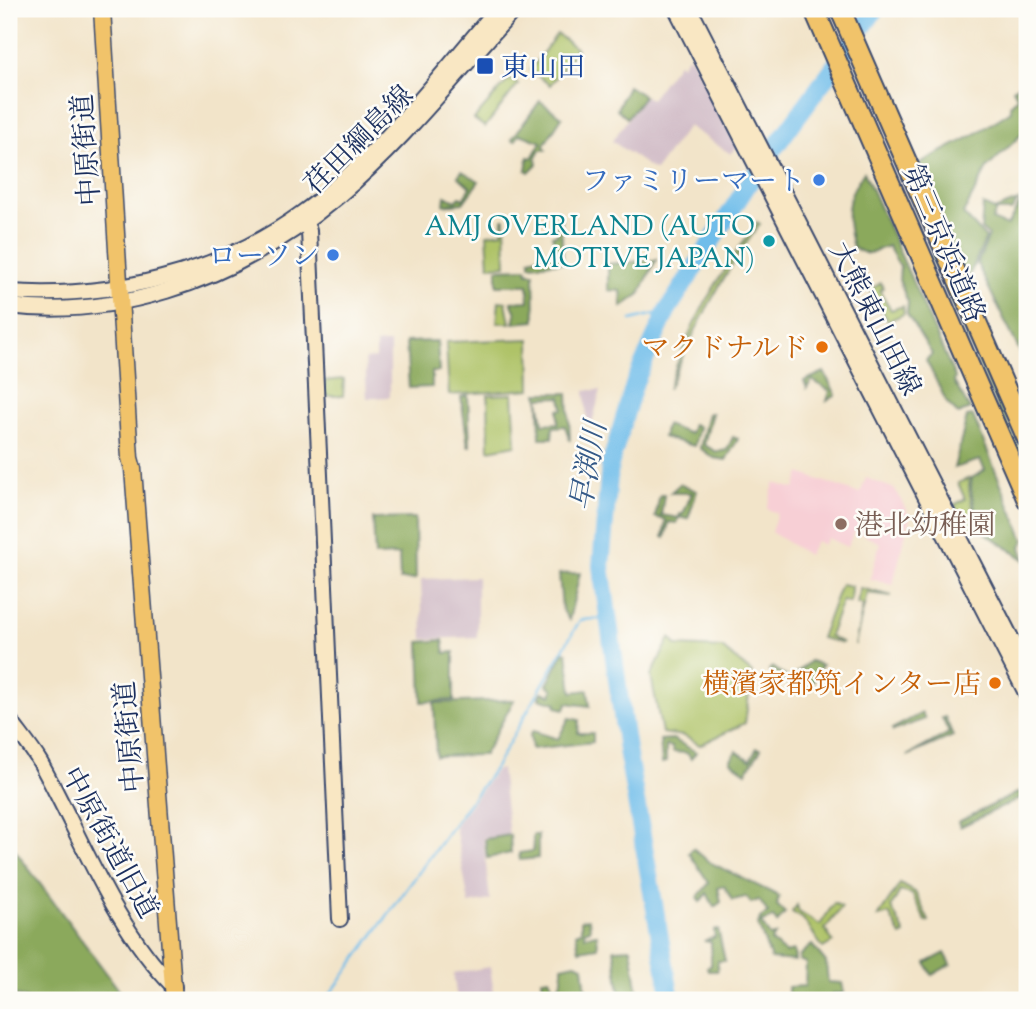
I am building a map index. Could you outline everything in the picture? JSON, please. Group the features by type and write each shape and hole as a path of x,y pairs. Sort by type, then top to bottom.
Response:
{"highway":[{"name":"第三京浜道路","path":"814,9 1027,499"},
{"name":"第三京浜道路","path":"840,9 1027,438"}],"main road":[{"name":"中原街道","path":"102,9 123,298 130,458 174,994"}],"street":[{"name":"荏田綱島線","path":"304,218 353,170 497,9"},
{"name":"荏田綱島線","path":"9,306 47,311 123,298 225,256 304,218 375,165 515,9"},
{"name":"大熊東山田線","path":"676,9 771,196 1027,669"},
{"name":"大熊東山田線","path":"690,9 780,183 1027,695"},
{"path":"304,218 340,919"},
{"name":"荏田綱島線","path":"9,292 123,298"},
{"name":"中原街道旧道","path":"9,719 38,761 126,925 174,994"}],"shaded area":[{"path":"688,56 693,60 737,146 731,154 688,126 655,171 612,141 645,96 651,99 678,63 681,65"},
{"path":"390,343 390,397 367,398 365,359 376,358 376,344"},
{"path":"585,390 601,390 592,423 587,423"},
{"name":"港北幼稚園","path":"800,473 860,494 866,478 895,489 910,517 893,584 870,579 880,543 855,531 847,547 828,538 823,545 816,541 808,555 771,532 777,513 767,509 774,483 795,489"},
{"path":"477,577 477,637 423,639 421,579"},
{"path":"501,769 509,834 483,838 490,900 469,904 455,826 496,770"},
{"path":"490,967 495,1000 457,1000 453,973"}],"green space":[{"path":"557,34 577,49 550,85 530,70"},
{"path":"1027,78 1027,129 987,168 963,214 986,238 966,283 918,164 972,136 1011,111 1010,105 1018,98 1013,89"},
{"path":"509,79 518,84 485,127 474,119"},
{"path":"628,86 644,96 627,118 617,109"},
{"path":"540,101 562,117 544,145 546,150 540,150 536,157 537,164 529,172 526,170 528,157 532,158 541,142 520,134 515,141 512,139"},
{"path":"462,171 479,181 463,203 444,205 445,196 456,201 460,197 463,199 470,187 458,176"},
{"path":"864,172 955,377 954,382 970,409 958,414 947,403 926,360 932,354 907,314 908,302 899,280 900,267 888,246 867,254 853,248 848,208 857,181"},
{"path":"1018,201 1011,211 996,211 992,220 1007,226 1021,202 1027,209 1024,223 1027,226 1027,366 977,264 989,236 981,229 983,205 994,210"},
{"path":"503,219 506,265 489,266 487,234 502,232"},
{"path":"561,219 563,262 530,265 530,259 557,252 552,235 557,235 557,222"},
{"path":"757,222 760,224 710,304 668,389 685,343 705,302"},
{"path":"935,254 1027,466 1027,474 930,256"},
{"path":"656,260 640,294 622,307 621,291 608,290 608,264"},
{"path":"527,268 528,273 534,273 535,321 514,323 516,313 511,302 529,301 528,285 497,285 497,269"},
{"path":"881,283 883,288 880,291 891,310 903,306 904,314 888,321 870,290"},
{"path":"499,301 506,302 510,323 497,323"},
{"path":"530,339 531,389 449,395 446,342"},
{"path":"437,341 439,372 432,372 432,387 409,388 406,342"},
{"path":"824,372 836,395 827,401 830,391 812,380 807,388 804,381"},
{"path":"344,379 343,396 325,396 324,381"},
{"path":"538,393 568,393 570,441 565,426 553,427 552,438 540,438 539,399 543,424 558,423 558,410 563,409 561,397 539,398"},
{"path":"513,394 516,445 489,450 488,395"},
{"path":"468,396 470,446 461,397"},
{"path":"708,413 712,413 704,445 717,452 727,450 733,437 738,439 726,460 714,458 700,448"},
{"path":"973,416 1024,540 1021,547 1025,560 977,527 971,484 972,478 985,470 980,460 954,468 967,417"},
{"path":"693,424 699,427 694,446 663,437 666,425 690,434"},
{"path":"970,478 969,490 975,527 968,530 954,505 965,499 958,483"},
{"path":"680,484 697,491 688,519 679,517 692,493 670,493"},
{"path":"660,495 664,495 661,515 679,518 677,523 669,522 665,538 666,520 655,517"},
{"path":"415,518 416,579 400,580 399,555 375,556 373,519"},
{"path":"580,573 569,620 562,609 559,574"},
{"path":"841,584 851,586 850,602 842,601 829,636 843,643 821,638"},
{"path":"860,588 892,596 867,593 855,645 863,605 857,603"},
{"path":"670,638 677,646 722,648 752,673 745,723 700,745 684,736 662,733 651,676"},
{"path":"443,640 445,653 454,652 454,700 422,702 420,642"},
{"path":"564,651 567,652 572,692 588,690 590,706 567,703 565,709 556,707 557,703 539,698 542,692 551,695 553,689 547,685"},
{"path":"810,661 822,665 807,693 809,684 803,682 798,690 769,670 772,667 790,679"},
{"path":"514,700 484,755 436,756 434,703"},
{"path":"922,713 925,719 893,731 892,729"},
{"path":"945,717 953,736 907,756 949,733 942,718"},
{"path":"569,718 579,720 578,733 593,733 593,742 532,749 530,734 533,731 558,739"},
{"path":"673,739 696,752 691,759 687,753 673,752 672,747 666,746 666,762 662,763 660,740"},
{"path":"757,748 761,749 746,772 730,761 736,751 750,760"},
{"path":"1021,791 1023,797 960,827 958,822"},
{"path":"510,835 511,853 487,858 485,839"},
{"path":"533,835 538,835 538,858 520,860 519,853 533,851"},
{"path":"9,842 126,1000 28,1000 9,993"},
{"path":"693,848 709,862 779,896 777,905 785,913 777,923 773,917 761,923 770,936 775,935 771,941 785,953 794,951 795,961 771,959 758,925 760,918 768,913 759,900 751,903 746,897 732,900 724,886 718,888 721,902 714,907 707,893 700,902 697,898 709,883 689,853"},
{"path":"900,884 915,892 929,921 926,922 912,894 900,891 891,907 905,934 901,936 889,914 878,917"},
{"path":"834,903 842,907 825,929 833,942 823,948 803,919 792,912 797,905 799,912 820,925"},
{"path":"589,919 590,929 584,931 585,936 597,934 598,947 579,950 576,933 581,931 581,920"},
{"path":"718,929 725,961 718,961 717,971 708,971 707,967 711,966 711,942 704,941 715,937 714,930"},
{"path":"812,945 826,962 828,982 842,983 844,993 832,994 832,1000 788,1000 788,987 805,986 806,963 799,960 800,955"},
{"path":"631,948 639,1000 621,1000 614,949"},
{"path":"945,953 951,964 932,975 926,963"},
{"path":"575,963 583,966 587,1000 544,1000 542,979 549,978 556,990 562,980 562,966"}],"waterway":[{"name":"早渕川","path":"671,1000 627,750 601,566 610,465 635,382 667,311 749,183 876,9"},
{"path":"631,320 667,311"},
{"path":"326,1000 494,769 580,620 607,618"}],"place":[{"name":"東山田","path":"485,66"},
{"name":"ファミリーマート","path":"819,180"},
{"name":"AMJ OVERLAND (AUTO MOTIVE JAPAN)","path":"769,241"},
{"name":"ローソン","path":"333,255"},
{"name":"マクドナルド","path":"822,347"},
{"name":"港北幼稚園","path":"841,524"},
{"name":"横濱家都筑インター店","path":"995,683"}]}
